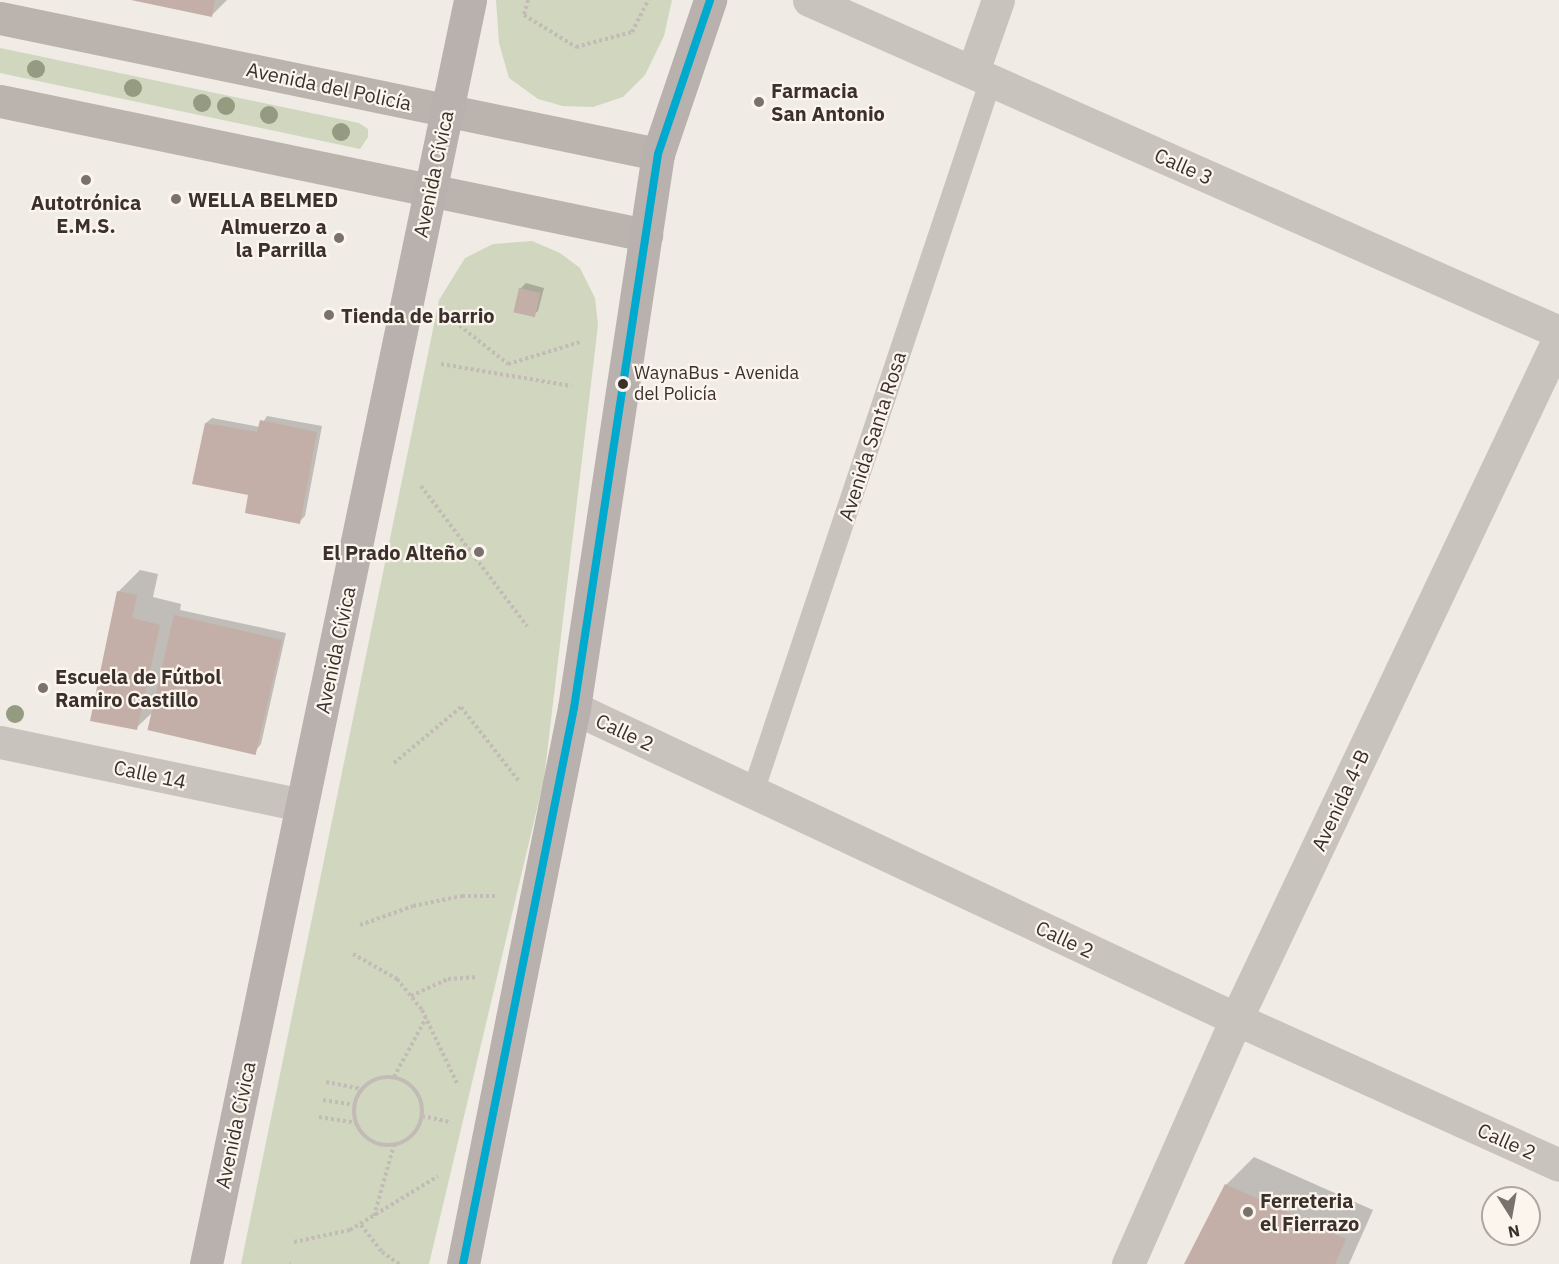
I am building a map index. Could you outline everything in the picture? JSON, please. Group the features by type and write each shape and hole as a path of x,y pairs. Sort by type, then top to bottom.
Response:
{"main road":[{"name":"Avenida Cívica","path":"206,1264 470,0"},
{"path":"462,1264 574,708 658,154 710,0"},
{"name":"Avenida del Policía","path":"0,18 658,154"},
{"path":"0,101 646,235"}],"street":[{"name":"Calle 3","path":"809,0 1559,332"},
{"path":"982,75 998,0"},
{"name":"Avenida 4-B","path":"1128,1264 1236,1020 1559,339"},
{"name":"Calle 2","path":"574,708 1236,1020 1559,1165"},
{"name":"Calle 14","path":"0,742 301,805"}],"lane":[{"name":"Avenida Santa Rosa","path":"753,792 982,75"}],"path":[{"path":"528,0 524,15 576,47 632,33 648,0"},
{"path":"450,318 508,364 580,342"},
{"path":"441,364 571,386"},
{"path":"421,486 526,626"},
{"path":"394,763 461,707 523,785"},
{"path":"360,925 442,900 500,896"},
{"path":"353,954 397,980 411,996 426,1018 459,1087"},
{"path":"411,996 448,980 482,977"},
{"path":"394,1077 426,1018"},
{"path":"382,1077 394,1077 413,1086 420,1095 422,1116 413,1136 394,1145 370,1140 356,1123 355,1106 362,1089 382,1077"},
{"path":"326,1082 362,1089"},
{"path":"322,1100 355,1106"},
{"path":"422,1116 451,1122"},
{"path":"319,1117 356,1123"},
{"path":"374,1217 394,1145"},
{"path":"294,1242 328,1238 361,1225 440,1174"},
{"path":"361,1225 382,1252 399,1264"}],"green space":[{"path":"496,0 672,0 664,36 645,75 623,97 593,107 563,106 538,99 509,78 499,43"},
{"path":"0,48 359,123 368,129 368,137 360,149 0,73"},
{"name":"El Prado Alteño","path":"532,241 560,253 580,268 595,298 598,325 544,779 429,1264 241,1264 439,300 465,258 493,244"}],"building":[{"path":"131,0 215,0 212,17"},
{"path":"519,288 540,293 535,317 513,312"},
{"path":"260,420 317,432 300,524 245,513 248,495 192,484 205,423 257,432"},
{"path":"117,591 137,595 132,618 160,625 137,730 90,721"},
{"path":"174,615 282,640 256,755 147,730"},
{"name":"Ferreteria el Fierrazo","path":"1225,1184 1346,1239 1335,1264 1184,1264"}],"transit line":[{"path":"463,1264 574,708 658,154 710,0"}],"place":[{"name":"Farmacia San Antonio","path":"759,102"},
{"name":"Autotrónica E.M.S.","path":"86,180"},
{"name":"WELLA BELMED","path":"176,199"},
{"name":"Almuerzo a la Parrilla","path":"339,238"},
{"name":"Tienda de barrio","path":"329,315"},
{"name":"WaynaBus - Avenida del Policía","path":"623,384"},
{"name":"El Prado Alteño","path":"479,552"},
{"name":"Escuela de Fútbol Ramiro Castillo","path":"43,688"},
{"name":"Ferreteria el Fierrazo","path":"1248,1212"}]}
